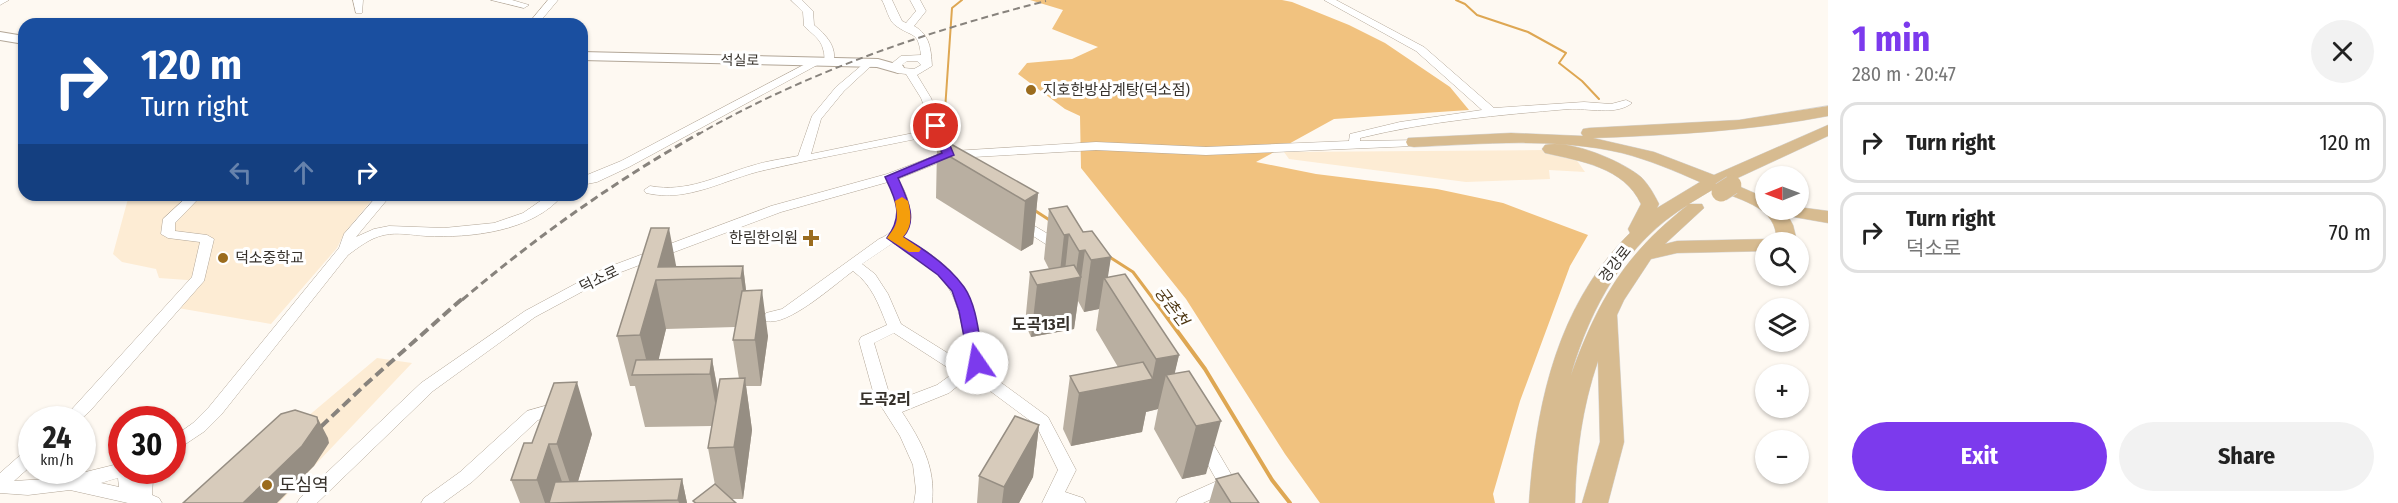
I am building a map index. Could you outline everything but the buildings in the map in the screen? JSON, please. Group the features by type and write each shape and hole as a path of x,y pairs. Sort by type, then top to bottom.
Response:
{"main road":[{"path":"1414,142 1662,130 1800,117 1828,111"},
{"name":"경강로","path":"1542,503 1543,459 1552,398 1569,340 1595,289 1636,250 1720,186 1828,130"},
{"path":"1516,136 1608,145 1646,155 1755,200"},
{"name":"경강로","path":"1720,186 1828,140"},
{"path":"1414,142 1564,150 1618,170 1640,185 1648,195 1650,204 1636,250 1755,245"},
{"path":"1809,214 1828,217"},
{"name":"경강로","path":"1562,503 1562,468 1575,396 1607,310 1636,250"},
{"path":"1594,503 1612,442 1607,310"}],"street":[{"path":"496,0 525,2 530,18"},
{"path":"537,18 553,0"},
{"path":"796,0 808,11 809,26 827,42 830,50 829,62"},
{"path":"887,0 898,23 917,31 927,47 926,98"},
{"path":"908,27 921,11 915,0"},
{"path":"1329,0 1420,49 1491,112"},
{"path":"0,36 18,39"},
{"path":"904,65 924,48 925,42"},
{"name":"석실로","path":"588,57 904,65"},
{"path":"588,180 625,164 815,62"},
{"path":"803,159 816,118 840,89 873,63"},
{"path":"904,65 926,67"},
{"path":"904,65 926,98 948,155 964,171 977,160 1003,151"},
{"path":"1355,144 1354,136 1400,125 1491,112 1584,105 1611,106 1626,103"},
{"path":"650,190 661,194 679,193 759,168 939,131"},
{"name":"덕소로","path":"306,503 427,387 530,314 616,269 776,209 891,177 948,155 1096,146 1206,151 1414,142"},
{"path":"920,167 931,169 939,175"},
{"path":"771,316 787,312 884,242 894,238 902,230 904,216 901,198 891,177"},
{"path":"85,406 199,278 207,238 168,234 168,222 190,201"},
{"path":"343,252 349,237 380,201"},
{"path":"186,437 215,411 343,252 358,240 386,231 485,230 509,224 543,207 550,201"},
{"path":"1012,217 1065,249 1071,256"},
{"path":"892,409 943,389 977,363 966,311 958,289 943,272 915,250 894,238"},
{"path":"853,264 870,277 883,297 895,327 958,367 971,369 1042,421 1067,470 1053,499 1077,503"},
{"path":"895,327 866,341 882,395 915,444 924,466 923,503"},
{"path":"429,503 466,477 533,415 576,404"},
{"path":"1194,425 1239,503"},
{"path":"18,468 0,484 15,490 58,484"},
{"path":"70,484 148,501"},
{"path":"127,484 148,501"},
{"path":"145,484 148,501"},
{"path":"1185,503 1228,484"}],"shaded area":[{"path":"1030,0 1282,0 1349,25 1385,43 1450,87 1469,110 1334,119 1256,162 1316,174 1437,189 1503,203 1588,235 1570,266 1520,401 1493,494 1495,503 1320,503 1285,454 1186,299 1081,168 1080,116 1065,109 1018,74 1027,63 1072,59 1098,47 1052,29 1063,10"},
{"path":"1545,150 1573,155 1585,172 1549,170 1550,179 1466,182 1289,159 1284,152"},
{"name":"덕소중학교","path":"127,201 371,201 345,232 337,248 271,324 178,308 201,281 159,278 156,269 122,262 113,254"},
{"path":"377,358 412,363 279,503 213,503 275,444"}],"waterway":[{"name":"궁촌천","path":"945,110 952,8 962,0"},
{"path":"1456,0 1465,4 1477,15 1528,32 1566,53 1559,63 1582,81 1599,99"},
{"name":"궁촌천","path":"1034,210 1051,221"},
{"name":"궁촌천","path":"1108,256 1133,272 1154,300"},
{"name":"궁촌천","path":"1153,298 1205,369 1272,480 1290,503"}],"railway":[{"path":"697,135 781,92 867,56 955,26 1046,1"},
{"path":"462,300 518,254 577,211 637,170 700,133"},
{"path":"310,437 463,298"}],"slow traffic":[{"path":"902,201 904,216 902,230 894,238 914,249"}],"place":[{"name":"지호한방삼계탕(덕소점)","path":"1031,90"},
{"name":"한림한의원","path":"811,238"},
{"name":"덕소중학교","path":"223,258"},
{"name":"도심역","path":"267,485"}],"district":[{"name":"도곡13리","path":"1041,324"},
{"name":"도곡2리","path":"885,399"}],"route":[{"path":"936,126 948,155 891,177 896,183 901,198 904,216 902,230 894,238 915,250 943,272 958,289 966,311 977,363"}]}
